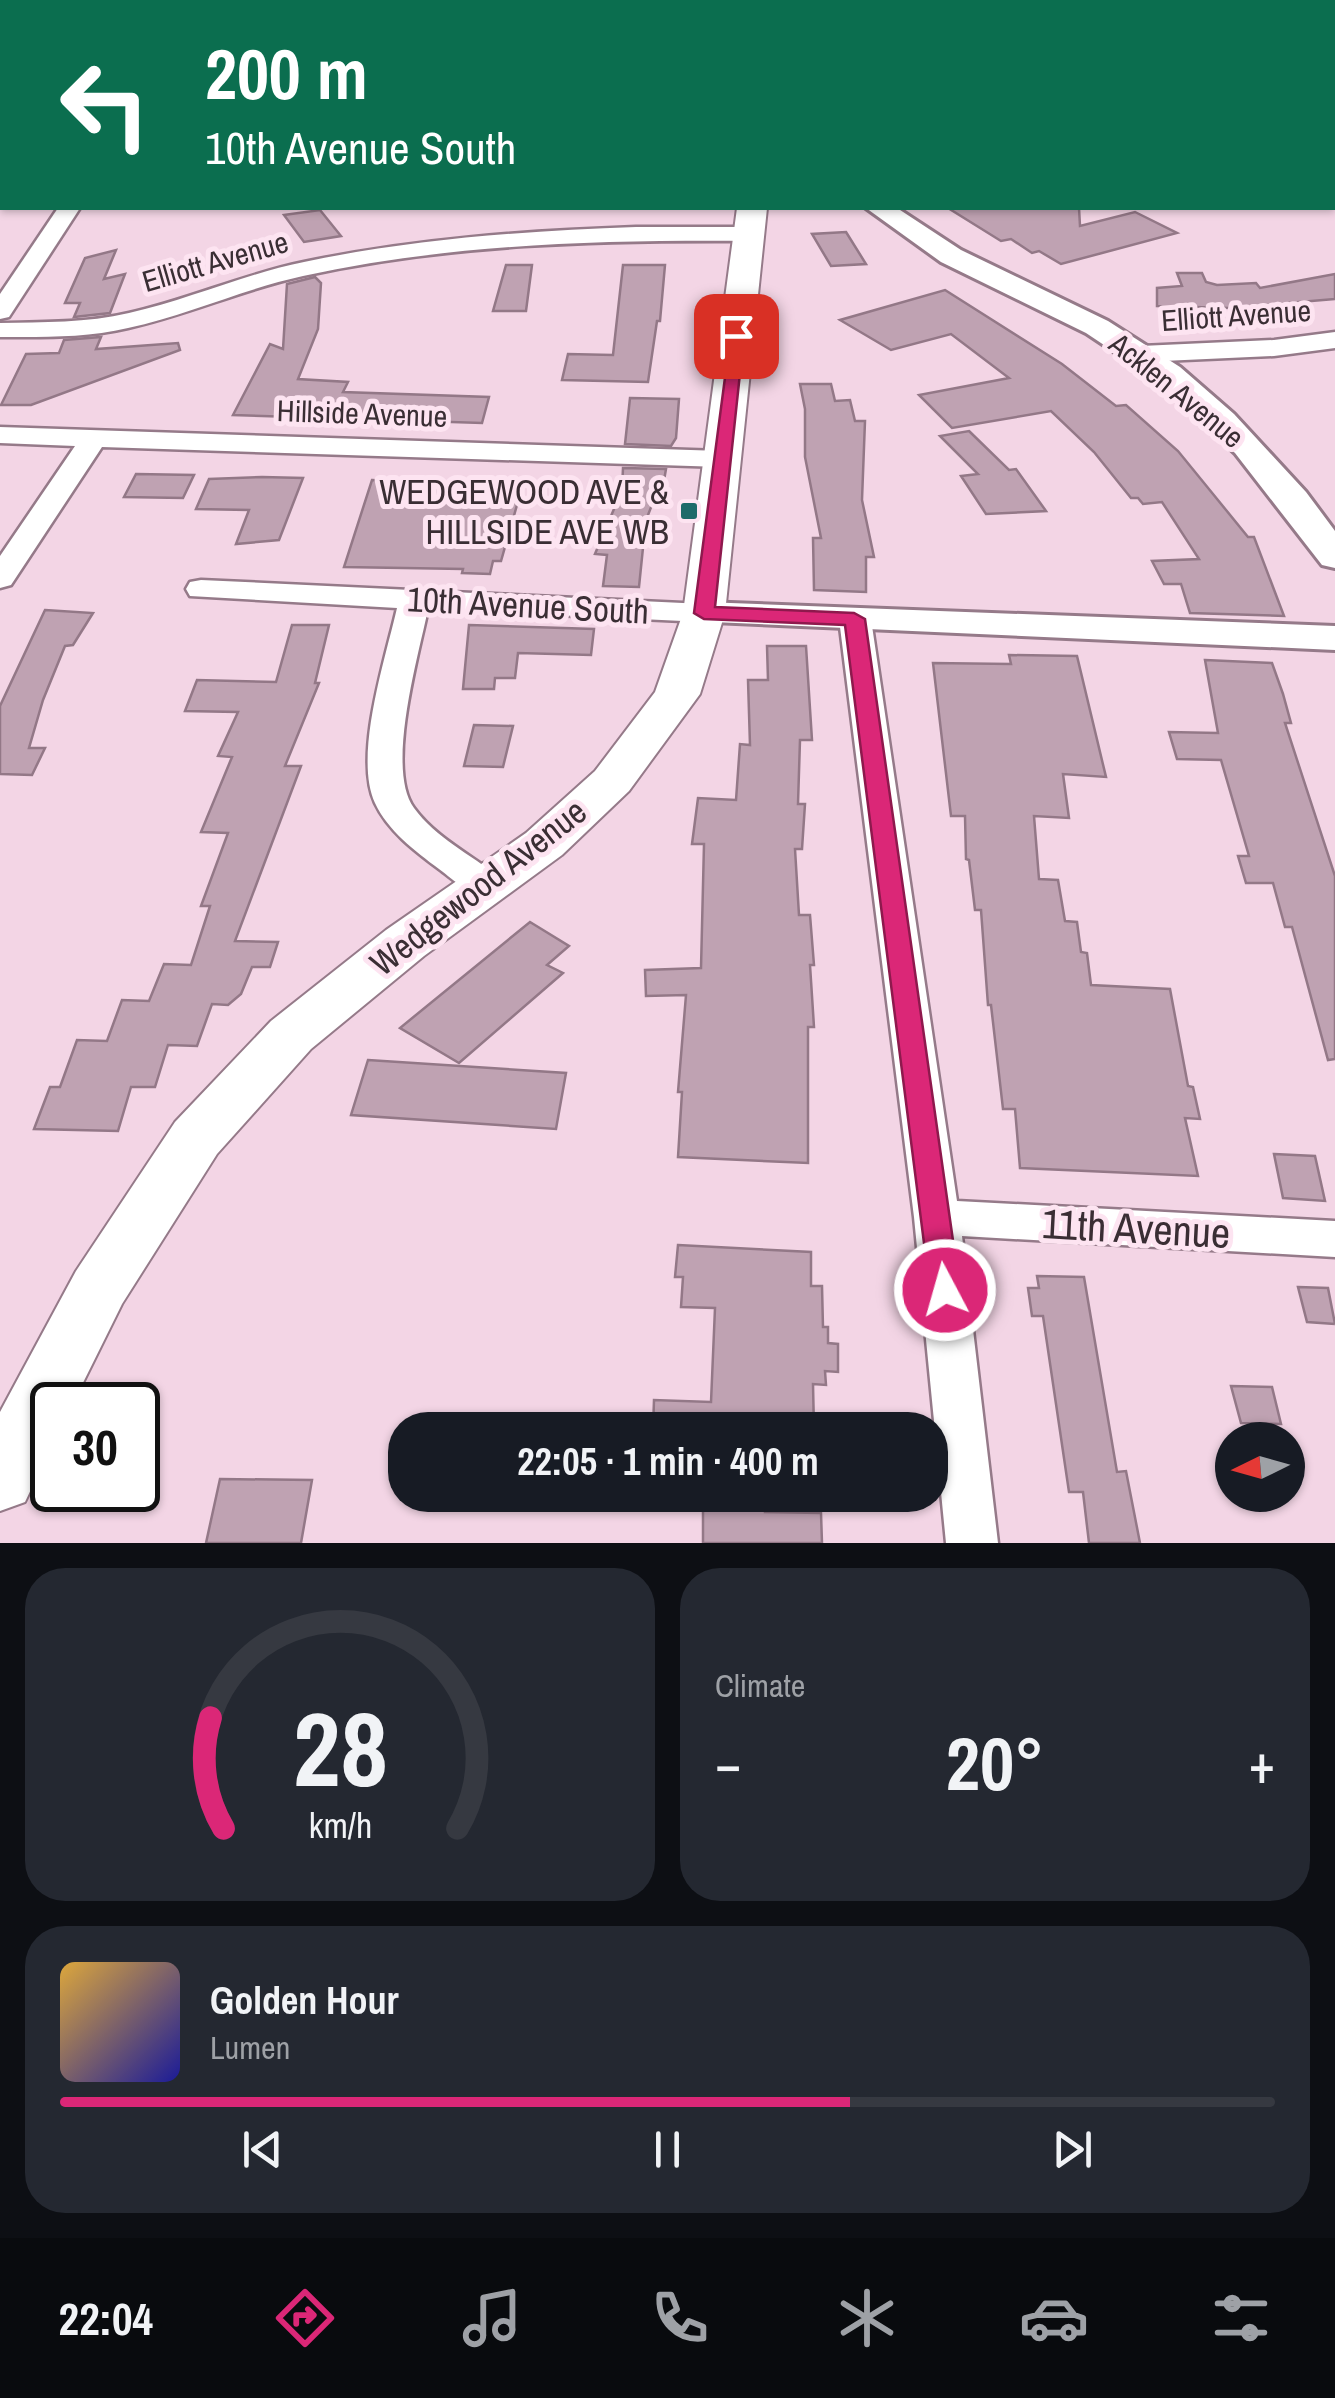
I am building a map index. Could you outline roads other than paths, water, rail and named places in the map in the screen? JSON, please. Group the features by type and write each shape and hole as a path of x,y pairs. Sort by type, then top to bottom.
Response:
{"main road":[{"name":"Wedgewood Avenue","path":"0,1480 98,1289 196,1138 291,1035 405,943 544,844 612,780 677,694 704,613 750,221"}],"street":[{"path":"0,312 68,210"},
{"name":"Acklen Avenue","path":"881,210 959,260 1083,318 1140,354 1247,445 1297,501 1335,557"},
{"name":"Elliott Avenue","path":"0,330 57,330 128,321 231,286 303,269 461,244 750,221"},
{"name":"Elliott Avenue","path":"1140,354 1274,348 1335,340"},
{"name":"Hillside Avenue","path":"0,435 721,458"},
{"path":"0,579 95,436"},
{"name":"10th Avenue South","path":"201,590 1335,638"},
{"path":"416,600 387,747 384,784 392,804 408,823 485,885"},
{"path":"854,619 937,1217 972,1543"},
{"name":"11th Avenue","path":"937,1217 1335,1239"}],"place":[{"name":"WEDGEWOOD AVE & HILLSIDE AVE WB","path":"689,511"}]}
